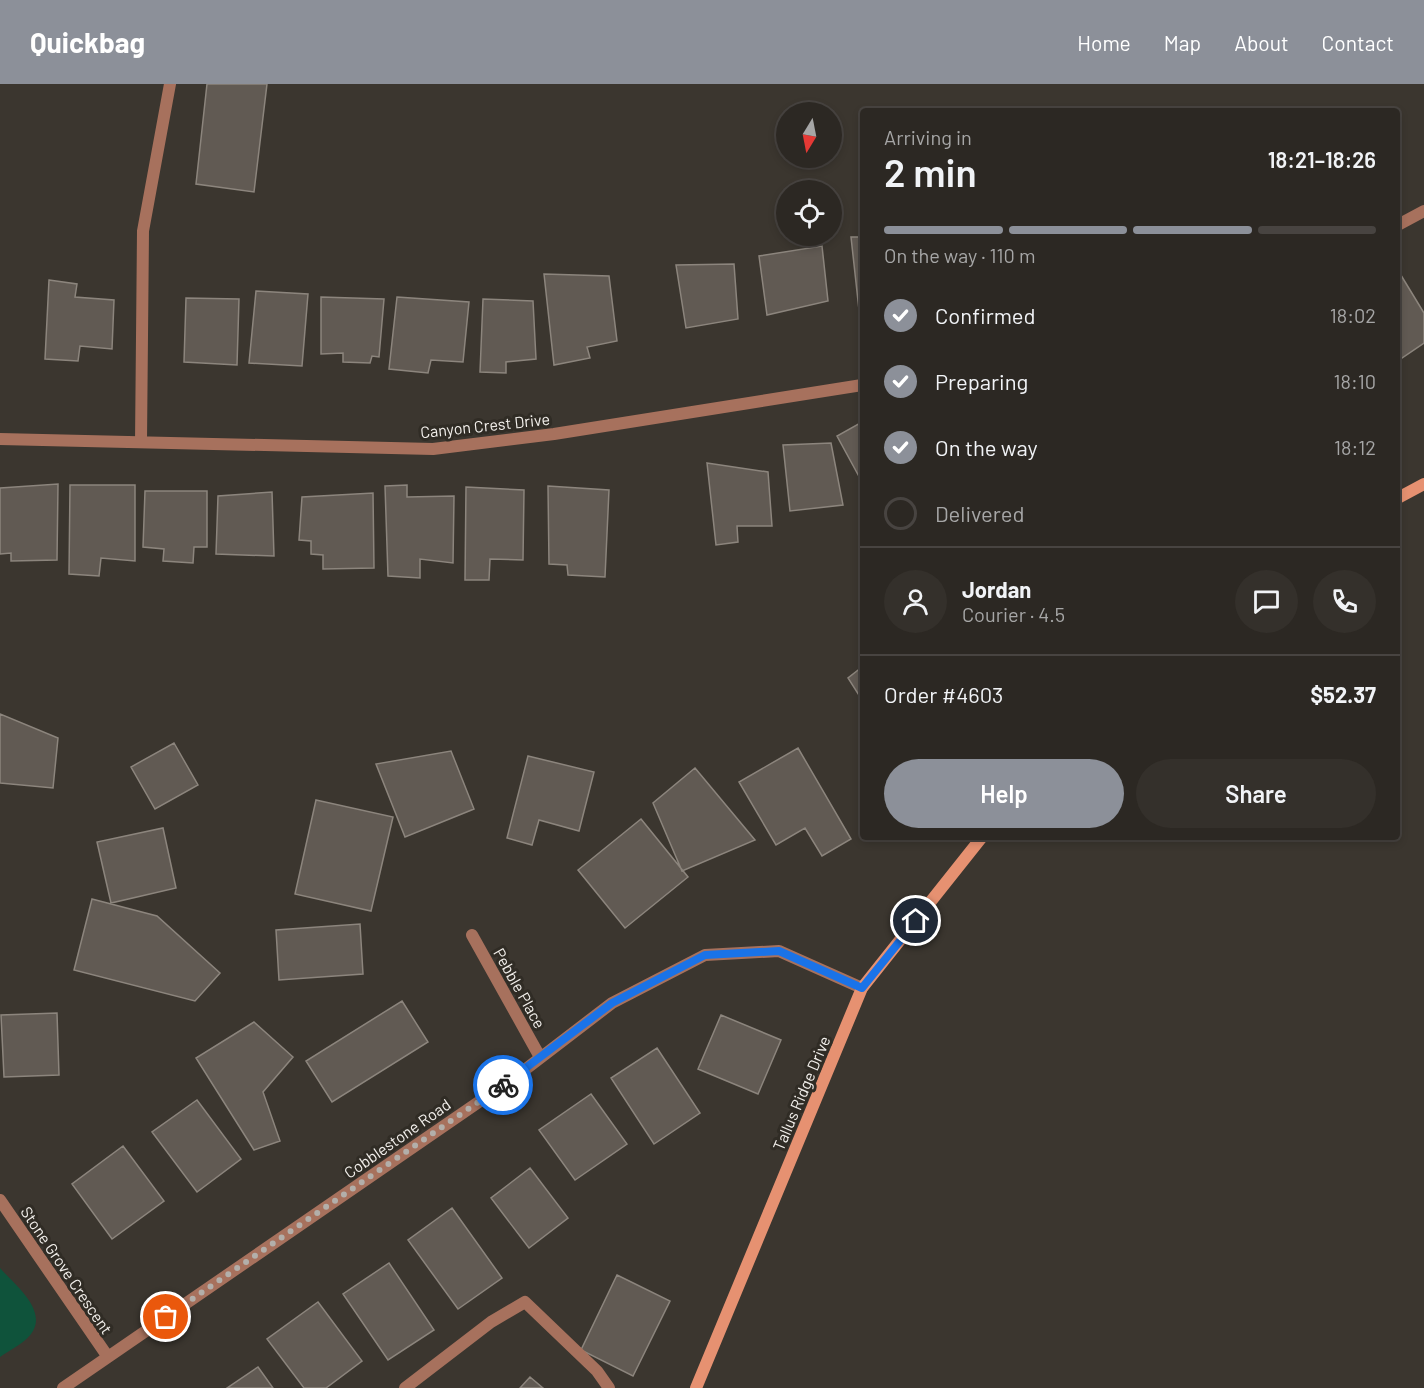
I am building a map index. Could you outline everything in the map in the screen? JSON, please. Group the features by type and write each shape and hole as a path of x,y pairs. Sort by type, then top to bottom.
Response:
{"street":[{"path":"141,442 143,231 171,84"},
{"path":"1400,224 1424,211"},
{"name":"Canyon Crest Drive","path":"0,439 433,449 554,434 860,385"},
{"path":"1400,497 1424,484"},
{"name":"Tallus Ridge Drive","path":"696,1388 862,988 980,840"},
{"name":"Pebble Place","path":"472,935 540,1057"},
{"name":"Cobblestone Road","path":"63,1388 540,1057 612,1003 705,955 779,951 862,988"},
{"name":"Stone Grove Crescent","path":"0,1200 108,1358"},
{"path":"405,1388 491,1322 525,1302 597,1371 609,1388"}],"green space":[{"path":"0,1268 20,1288 32,1305 36,1322 27,1339 0,1357"}],"building":[{"path":"207,84 267,84 254,192 196,184"},
{"path":"851,237 860,237 859,310"},
{"path":"822,246 828,301 767,315 759,256"},
{"path":"734,264 738,319 686,328 676,265"},
{"path":"544,274 609,276 617,341 587,347 590,358 554,365"},
{"path":"1400,274 1424,313 1424,343 1400,359"},
{"path":"49,280 77,284 75,297 114,300 112,349 80,346 78,361 45,359"},
{"path":"256,291 308,294 302,366 249,363"},
{"path":"321,297 384,299 379,357 372,356 370,363 343,362 343,353 321,354"},
{"path":"397,297 469,302 463,362 431,360 428,373 389,369"},
{"path":"186,298 239,299 237,365 184,362"},
{"path":"483,299 533,301 536,359 506,362 506,373 480,372"},
{"path":"860,423 860,478 837,436"},
{"path":"831,443 843,505 790,511 783,445"},
{"path":"707,463 768,472 772,526 737,526 738,542 716,545"},
{"path":"58,484 57,560 11,561 11,553 0,554 0,488"},
{"path":"70,485 135,485 135,561 101,558 99,576 69,574"},
{"path":"407,485 407,497 454,496 453,563 420,559 420,578 388,576 385,486"},
{"path":"548,486 609,490 605,577 568,575 567,565 549,564"},
{"path":"466,487 524,490 523,560 490,559 489,580 465,580"},
{"path":"145,491 207,491 207,547 194,547 193,563 163,561 164,549 143,547"},
{"path":"272,492 274,556 216,554 218,496"},
{"path":"373,493 374,568 323,569 323,555 311,554 311,541 299,540 302,497"},
{"path":"860,669 860,697 848,678"},
{"path":"0,714 58,738 53,788 0,783"},
{"path":"174,743 198,785 155,809 131,767"},
{"path":"798,748 851,839 822,856 805,828 776,845 739,782"},
{"path":"451,751 474,809 405,837 376,764"},
{"path":"528,756 594,772 579,831 539,820 532,845 507,838"},
{"path":"695,768 755,840 682,871 653,803"},
{"path":"316,800 393,817 371,911 295,894"},
{"path":"641,819 688,877 625,928 578,870"},
{"path":"163,828 176,888 111,903 97,842"},
{"path":"92,899 157,916 220,973 195,1001 74,970"},
{"path":"360,924 363,974 279,980 276,930"},
{"path":"402,1001 428,1042 332,1102 306,1061"},
{"path":"57,1013 59,1075 4,1077 1,1015"},
{"path":"721,1015 781,1040 758,1094 698,1069"},
{"path":"254,1022 293,1057 263,1092 280,1141 254,1150 196,1058"},
{"path":"657,1048 700,1113 654,1144 611,1078"},
{"path":"591,1094 627,1144 575,1180 539,1130"},
{"path":"197,1100 241,1159 197,1192 152,1132"},
{"path":"123,1146 164,1201 112,1239 72,1184"},
{"path":"530,1168 568,1218 529,1248 491,1198"},
{"path":"452,1208 502,1278 458,1309 408,1240"},
{"path":"389,1263 434,1330 388,1360 343,1294"},
{"path":"617,1275 670,1301 633,1376 581,1350"},
{"path":"318,1302 362,1361 326,1388 304,1388 267,1339"},
{"path":"258,1367 273,1388 227,1388"},
{"path":"530,1377 543,1388 520,1388"}],"way so far":[{"path":"166,1317 503,1085"}],"route":[{"path":"503,1085 612,1003 705,955 779,951 862,988 916,921"}]}
